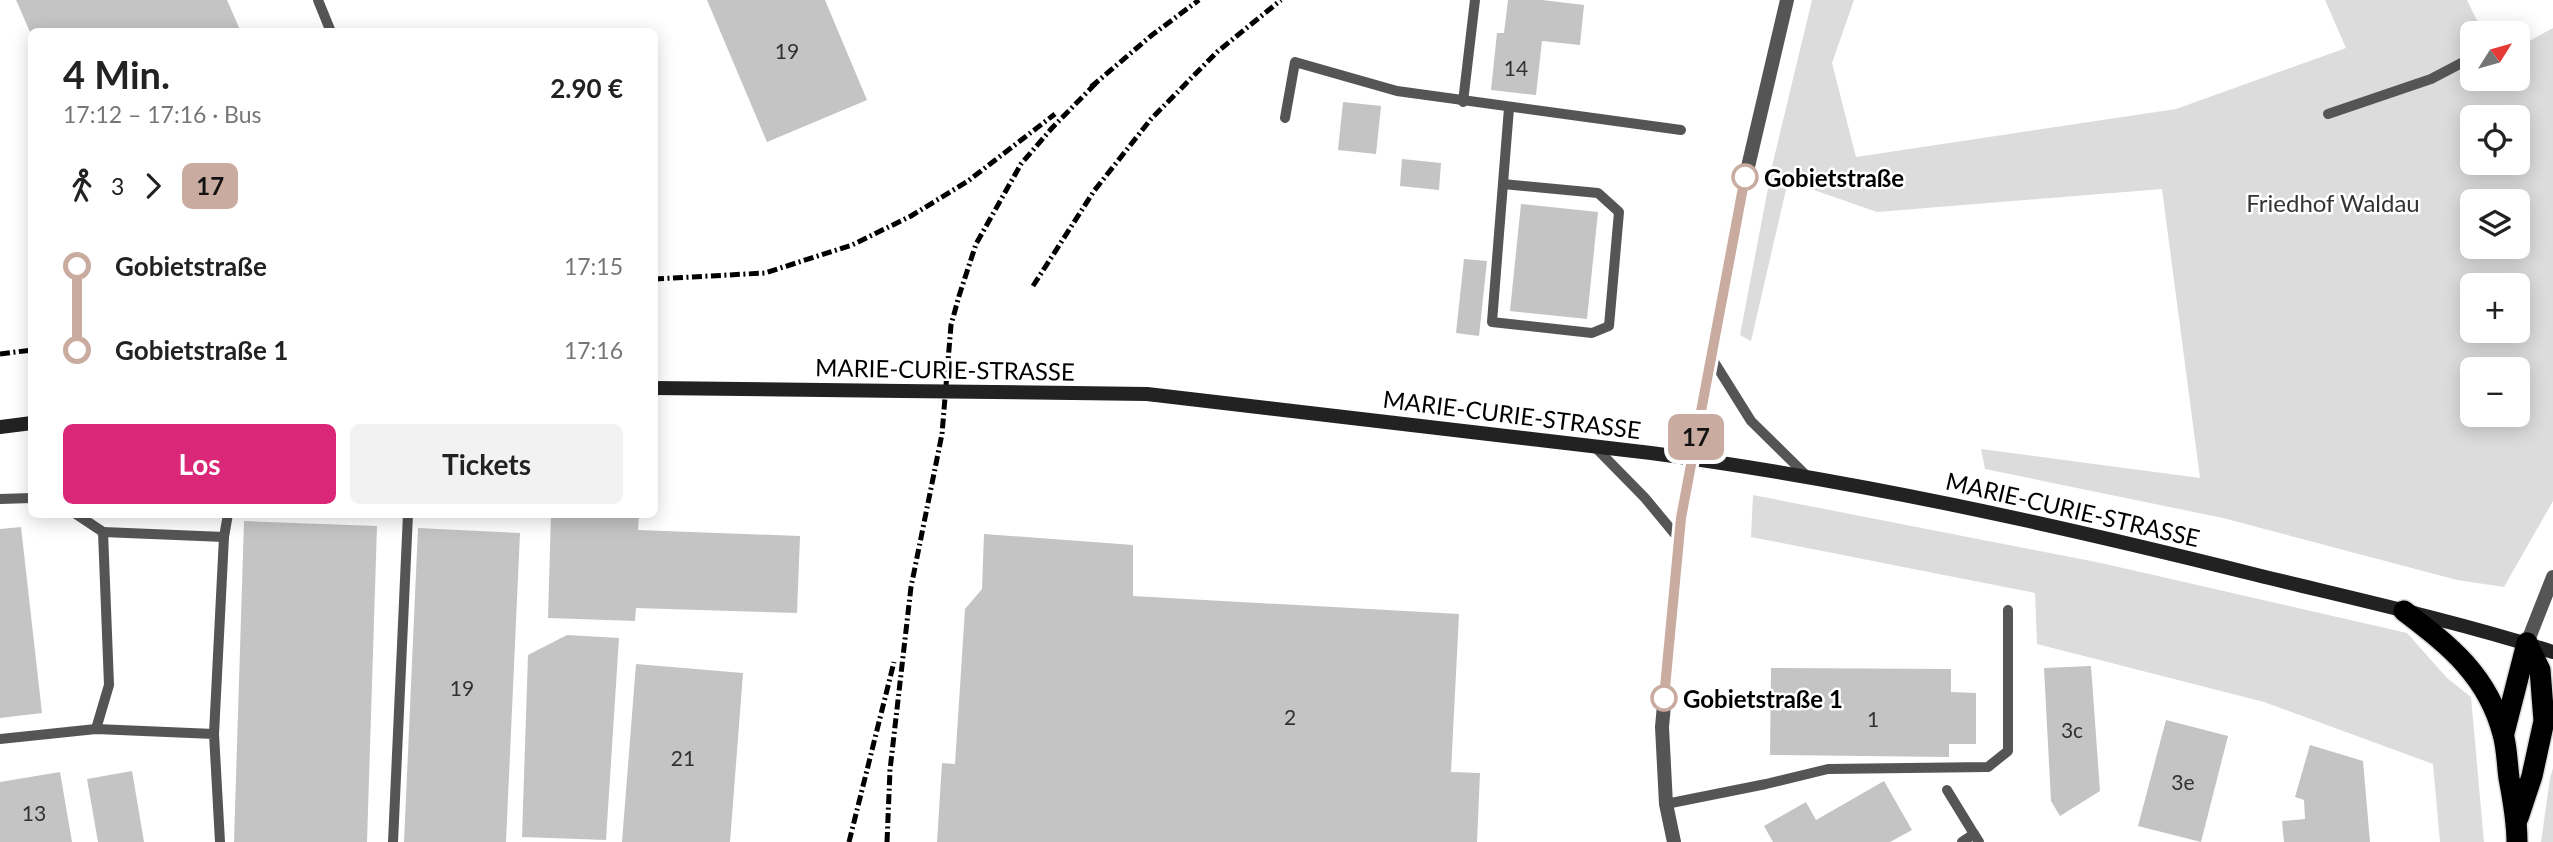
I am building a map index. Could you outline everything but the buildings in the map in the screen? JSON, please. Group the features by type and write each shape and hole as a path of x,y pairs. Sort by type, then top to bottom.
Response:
{"highway":[{"path":"2403,611 2438,636 2479,679 2491,701 2504,735 2517,820 2517,842"},
{"path":"2504,735 2527,643"},
{"path":"2517,820 2549,716 2540,670 2527,643"}],"main road":[{"name":"MARIE-CURIE-STRASSE","path":"658,388 1147,394 1692,460 1948,503 2105,537 2403,611 2553,652"},
{"path":"0,427 28,424"}],"street":[{"path":"1674,842 1666,804 1662,727 1679,539 1740,201 1787,0"},
{"path":"2527,643 2553,577"}],"lane":[{"path":"318,0 329,28"},
{"path":"1463,102 1475,0"},
{"path":"1285,118 1295,62 1397,91 1681,130"},
{"path":"2329,114 2431,79 2460,64"},
{"path":"1503,184 1598,194 1619,212 1609,326 1592,333 1492,322 1509,108"},
{"path":"1711,357 1751,421 1811,480"},
{"path":"1595,447 1645,498 1679,539"},
{"path":"0,499 28,498"},
{"path":"82,518 103,532 224,537"},
{"path":"220,842 214,734 224,537 227,518"},
{"path":"393,842 408,518"},
{"path":"96,729 109,685 103,532"},
{"path":"1666,804 1766,785 1828,769 1988,767 2008,751 2008,610"},
{"path":"0,739 96,729 214,734"},
{"path":"1947,790 1976,838 1962,842"}],"green space":[{"name":"Friedhof Waldau","path":"1812,0 1854,0 1832,63 1856,157 2176,109 2346,48 2325,0 2467,0 2477,21 2460,21 2460,91 2530,91 2530,40 2553,28 2553,501 2504,587 2457,580 2223,518 1985,469 1981,449 2200,478 2162,189 1877,212 1788,181 1751,341 1740,335 1773,162"},
{"path":"1753,495 2101,563 2407,633 2447,678 2471,697 2484,842 2440,842 2433,764 2264,702 2037,644 2035,593 1751,537"},
{"path":"2553,768 2553,842 2541,842 2550,778"}],"railway":[{"path":"1091,87 1152,35 1199,0"},
{"path":"1033,286 1094,191 1151,119 1217,52 1281,0"},
{"path":"887,842 890,770 911,587 942,434 951,325 959,296 976,244 1021,164 1098,81"},
{"path":"658,279 765,273 852,245 911,216 968,181 1055,114"},
{"path":"0,354 28,350"},
{"path":"849,842 894,662"}],"bus line":[{"name":"17","path":"1664,698 1681,518 1745,177"}],"place":[{"name":"Gobietstraße","path":"1745,177"},
{"name":"Gobietstraße 1","path":"1664,698"}]}
